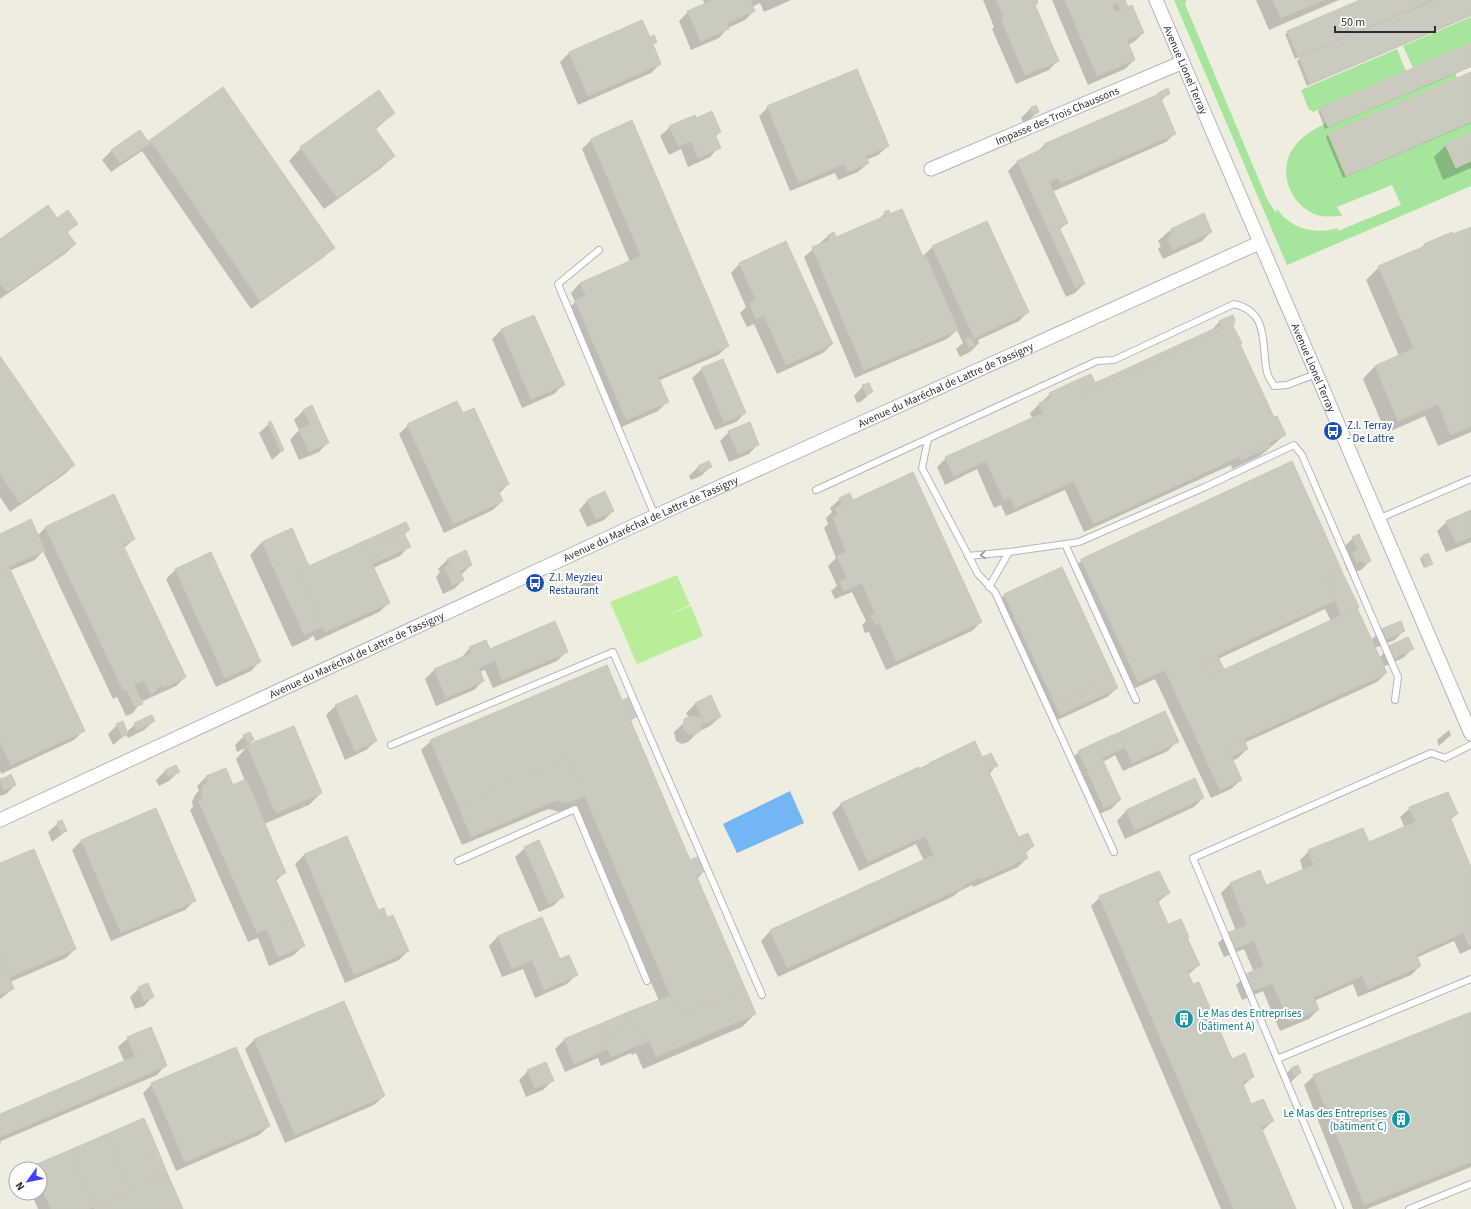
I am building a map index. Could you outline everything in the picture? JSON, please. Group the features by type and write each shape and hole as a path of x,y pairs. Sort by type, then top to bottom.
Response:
{"street":[{"name":"Avenue Lionel Terray","path":"1156,0 1259,244 1471,734"},
{"name":"Impasse des Trois Chaussons","path":"931,169 1183,62"},
{"name":"Avenue du Maréchal de Lattre de Tassigny","path":"0,820 655,516 1259,244"}],"lane":[{"path":"599,250 558,284 655,516"},
{"path":"816,490 1098,361 1114,360 1234,304 1244,306 1254,316 1264,332 1267,374 1274,386 1287,385 1316,374"},
{"path":"928,439 922,468 978,574 995,592 1114,852"},
{"path":"968,556 1079,542 1205,487 1294,445 1302,455 1398,677 1395,700"},
{"path":"1378,519 1471,479"},
{"path":"1065,544 1136,700"},
{"path":"989,587 1009,552"},
{"path":"391,744 614,652 762,996"},
{"path":"1340,1209 1193,858 1431,753 1445,758 1471,745"},
{"path":"458,861 575,809 647,981"},
{"path":"1277,1059 1471,979"},
{"path":"1409,1209 1471,1184"}],"green space":[{"path":"1174,0 1186,0 1185,4 1267,199 1276,213 1277,209 1283,216 1296,226 1304,229 1321,231 1338,228 1338,231 1401,205 1392,185 1337,207 1342,216 1321,216 1310,212 1302,206 1295,197 1287,178 1286,167 1289,157 1294,147 1301,139 1322,125 1327,123 1329,127 1455,73 1457,78 1328,134 1346,176 1471,122 1471,133 1446,144 1456,168 1471,161 1471,186 1287,265"},
{"path":"1471,17 1471,43 1413,68 1403,46"},
{"path":"1397,49 1406,71 1313,112 1309,110 1301,90"},
{"path":"677,575 690,605 662,617 691,606 703,636 637,664 610,602"}],"water":[{"path":"790,791 804,823 737,853 723,824"}],"building":[{"path":"714,0 750,0 755,11 727,23 729,29 701,41 687,11"},
{"path":"996,0 1037,0 1038,3 1035,5 1059,61 1025,75 1001,19 1004,18"},
{"path":"1065,0 1125,0 1112,5 1115,12 1132,5 1144,33 1127,40 1135,60 1097,76"},
{"path":"1125,0 1128,7 1121,10 1118,3"},
{"path":"1273,0 1324,0 1281,18"},
{"path":"1360,0 1431,0 1298,57 1287,31"},
{"path":"1435,0 1471,0 1471,15 1310,84 1299,58"},
{"path":"642,20 650,37 654,35 657,42 653,44 661,64 588,96 569,52"},
{"path":"1471,43 1471,66 1328,127 1320,108"},
{"path":"857,69 889,146 866,156 869,163 847,172 844,164 799,183 767,106"},
{"path":"1471,72 1471,122 1346,176 1328,134"},
{"path":"223,87 335,248 260,301 150,140"},
{"path":"1168,88 1170,94 1161,97 1158,93"},
{"path":"379,90 395,113 375,128 395,156 337,198 300,147"},
{"path":"1159,94 1176,134 1061,183 1058,178 1049,182 1068,223 1049,231 1017,161 1046,147 1044,144"},
{"path":"1036,105 1039,112 1033,115 1030,108"},
{"path":"712,111 721,132 715,134 721,148 703,156 698,144 693,146 691,141 678,146 669,126 695,115 696,118"},
{"path":"632,120 729,346 658,377 669,402 626,420 575,300 586,296 580,283 641,256 591,139"},
{"path":"140,130 151,143 120,163 111,150"},
{"path":"1471,133 1471,161 1456,168 1445,144"},
{"path":"698,144 703,156 698,158 693,147"},
{"path":"48,205 57,218 68,210 78,224 67,232 76,244 7,292 0,283 0,239"},
{"path":"902,209 923,257 926,256 958,330 864,370 812,247 830,240 828,235 834,232 836,237 885,216 884,212 889,210 890,214"},
{"path":"1204,213 1212,232 1172,250 1167,238 1170,237 1171,229"},
{"path":"987,221 1029,312 974,338 932,246"},
{"path":"1059,227 1074,259 1064,263 1049,231"},
{"path":"1471,227 1471,426 1451,435 1438,404 1398,421 1375,366 1414,348 1378,266 1425,246 1424,244 1452,232 1453,234"},
{"path":"786,241 833,344 786,365 764,315 756,319 749,303 756,300 739,263"},
{"path":"1074,259 1085,284 1075,288 1064,263"},
{"path":"534,315 565,385 531,399 501,329"},
{"path":"1233,315 1235,320 1233,326 1242,343 1240,344 1274,417 1277,416 1286,435 1093,524 1074,481 1015,508 1010,497 1004,500 986,461 954,476 945,457 1043,413 1039,403 1051,398 1049,393 1077,380 1083,394 1223,330 1219,321"},
{"path":"1220,326 1222,330 1097,387 1095,383"},
{"path":"970,337 975,346 969,348 965,339"},
{"path":"0,356 75,465 20,503 0,474"},
{"path":"723,359 746,413 724,422 701,368"},
{"path":"1091,374 1097,387 1090,391 1084,377"},
{"path":"1084,377 1090,391 1083,394 1077,380"},
{"path":"869,383 873,392 866,395 862,385"},
{"path":"457,401 463,413 474,408 509,484 498,490 503,501 453,524 407,424"},
{"path":"312,405 329,443 309,452 299,430 310,424 303,410"},
{"path":"271,421 284,450 281,452 268,423"},
{"path":"750,422 759,445 738,454 728,431"},
{"path":"1269,443 1270,447 1241,460 1240,457"},
{"path":"709,461 712,467 700,472 698,466"},
{"path":"1292,461 1342,571 1326,579 1336,600 1203,661 1210,676 1357,608 1387,673 1227,747 1242,780 1220,790 1165,670 1138,682 1081,559"},
{"path":"913,472 982,622 896,661 862,583 844,591 840,581 847,578 837,556 846,552 833,518 838,515 835,508 842,505 839,498 850,493 853,500"},
{"path":"605,491 614,511 596,519 587,500"},
{"path":"114,494 135,539 123,545 186,677 164,688 162,685 156,688 157,690 151,694 144,680 134,685 143,704 135,707 126,689 123,690 45,527"},
{"path":"1471,510 1471,537 1456,543 1446,521"},
{"path":"31,519 45,551 0,570 0,534"},
{"path":"406,522 410,530 366,550 362,542"},
{"path":"292,528 309,566 298,571 323,627 304,635 262,542"},
{"path":"404,533 411,547 372,564 366,550"},
{"path":"1359,534 1371,561 1364,564 1362,560 1357,563 1352,552 1358,550 1352,537"},
{"path":"362,542 390,603 325,632 298,571"},
{"path":"466,550 472,565 460,571 464,580 458,583 447,559"},
{"path":"211,552 261,662 225,678 175,569"},
{"path":"1428,553 1433,564 1426,567 1422,556"},
{"path":"450,564 458,583 453,585 444,567"},
{"path":"9,567 85,731 11,765 0,742 0,570"},
{"path":"1062,567 1113,677 1055,704 1004,594"},
{"path":"1342,572 1359,607 1341,615 1326,579"},
{"path":"594,575 598,584 592,586 588,577"},
{"path":"875,613 880,622 875,625 870,615"},
{"path":"555,621 568,652 502,680 495,661 479,668 484,681 446,698 434,669 472,653 469,647 486,640 490,649"},
{"path":"1401,621 1405,631 1386,639 1381,629"},
{"path":"1408,637 1414,649 1394,658 1389,646"},
{"path":"1217,655 1224,669 1210,676 1203,661"},
{"path":"607,665 622,700 630,697 638,716 630,719 690,860 700,856 707,870 696,875 745,988 679,1016 568,757 458,805 430,740"},
{"path":"1113,677 1118,688 1060,715 1055,704"},
{"path":"357,695 377,741 355,751 335,705"},
{"path":"711,695 721,717 704,724 704,722 702,723 700,731 696,734 688,734 683,729 684,719 690,716 702,718 695,703"},
{"path":"1165,711 1179,742 1132,763 1118,733"},
{"path":"152,715 155,721 137,730 134,723"},
{"path":"123,721 128,734 122,737 116,724"},
{"path":"294,726 322,793 276,813 247,745"},
{"path":"250,732 254,740 247,743 243,735"},
{"path":"1117,733 1124,748 1102,758 1095,743"},
{"path":"1244,739 1248,749 1231,757 1227,747"},
{"path":"975,741 1028,858 982,879 982,877 963,885 964,887 787,968 770,930 934,855 925,836 868,862 841,803 919,767 921,769 930,765 929,763"},
{"path":"1095,743 1121,800 1104,808 1078,751"},
{"path":"991,753 998,766 988,770 982,757"},
{"path":"568,757 585,796 569,803 557,800 471,837 458,805"},
{"path":"176,765 180,772 168,777 165,770"},
{"path":"226,768 233,785 246,779 286,873 275,878 293,918 257,933 198,800 202,798 202,787 208,782 206,776"},
{"path":"11,774 16,785 10,788 6,777"},
{"path":"5,777 10,788 4,790 0,779"},
{"path":"1195,778 1204,798 1135,830 1126,810"},
{"path":"1448,792 1458,814 1450,817 1471,867 1471,945 1469,946 1464,933 1416,954 1421,966 1368,989 1362,976 1314,997 1319,1010 1289,1022 1272,983 1251,992 1244,975 1264,966 1254,941 1234,949 1227,933 1247,925 1230,883 1260,870 1266,885 1314,865 1308,850 1363,828 1369,842 1415,822 1409,807"},
{"path":"156,808 196,901 121,933 81,840"},
{"path":"62,820 67,831 61,833 57,822"},
{"path":"1028,833 1034,846 1025,851 1019,837"},
{"path":"347,836 382,919 393,915 409,951 354,975 304,854"},
{"path":"539,840 564,897 549,904 524,847"},
{"path":"34,849 76,949 10,977 0,954 0,863"},
{"name":"Le Mas des Entreprises (bâtiment A)","path":"1159,871 1170,893 1157,899 1168,924 1181,919 1189,937 1187,938 1200,965 1187,971 1193,984 1199,982 1232,1059 1245,1053 1254,1077 1242,1082 1251,1104 1263,1099 1274,1121 1261,1127 1296,1209 1234,1209 1099,896"},
{"path":"384,908 387,917 382,919 378,910"},
{"path":"542,917 560,959 569,955 578,975 544,990 532,960 512,969 498,936"},
{"path":"293,918 305,946 278,957 267,929"},
{"path":"0,954 14,989 0,995"},
{"path":"148,983 154,997 144,1001 138,987"},
{"path":"745,988 756,1014 656,1057 649,1041 644,1043 636,1024 633,1025 628,1012 670,996 679,1016"},
{"path":"344,1001 385,1096 295,1135 254,1039"},
{"path":"628,1012 633,1025 605,1037 600,1024"},
{"name":"Le Mas des Entreprises (bâtiment C)","path":"1471,1012 1471,1162 1364,1205 1313,1075"},
{"path":"600,1024 608,1049 574,1064 564,1039"},
{"path":"636,1024 644,1043 611,1057 602,1037"},
{"path":"151,1027 159,1046 135,1056 127,1037"},
{"path":"159,1046 167,1066 0,1137 0,1114"},
{"path":"236,1047 270,1126 185,1162 151,1083"},
{"path":"546,1062 554,1081 535,1088 527,1070"},
{"path":"1298,1065 1301,1073 1294,1076 1291,1068"},
{"path":"144,1118 157,1148 149,1151 161,1178 131,1191 107,1134"},
{"path":"107,1134 131,1191 94,1206 70,1150"},
{"path":"157,1148 168,1175 161,1178 149,1151"},
{"path":"70,1150 94,1206 88,1209 51,1209 47,1201 48,1161 44,1161"},
{"path":"168,1175 183,1209 95,1209 94,1206"}],"place":[{"name":"Z.I. Terray - De Lattre","path":"1333,431"},
{"name":"Z.I. Meyzieu Restaurant","path":"535,583"},
{"name":"Le Mas des Entreprises (bâtiment A)","path":"1184,1019"},
{"name":"Le Mas des Entreprises (bâtiment C)","path":"1401,1119"}]}
